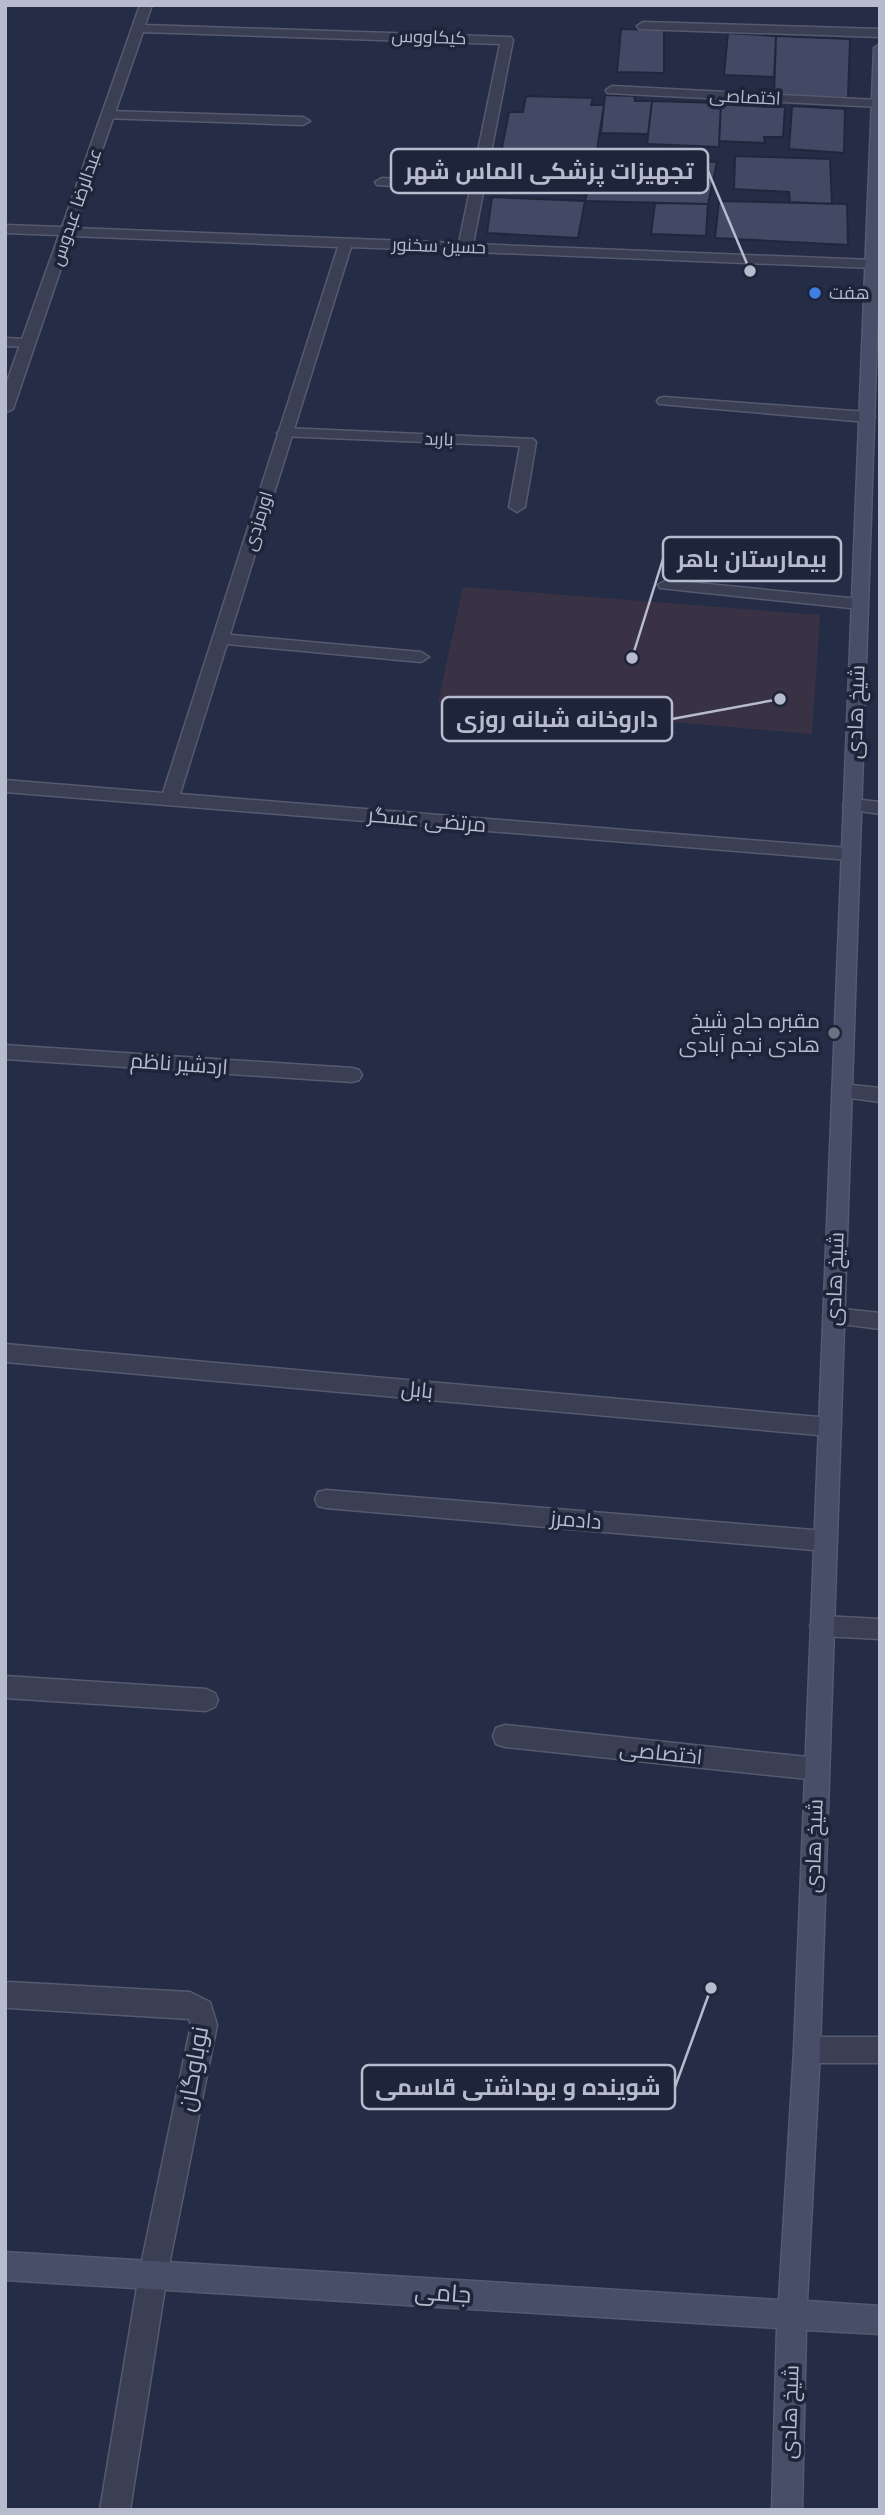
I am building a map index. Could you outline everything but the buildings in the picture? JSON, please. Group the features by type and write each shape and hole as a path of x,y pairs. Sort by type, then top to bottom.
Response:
{"street":[{"name":"عبدالرضا عبدوس","path":"5,409 146,5"},
{"path":"643,26 880,33"},
{"name":"کیکاووس","path":"138,28 507,40 465,247"},
{"name":"شیخ هادی","path":"787,2510 792,2315 807,2050 849,854 860,604 872,454 867,417 880,51"},
{"name":"اختصاصی","path":"612,90 878,104"},
{"path":"108,115 303,121"},
{"path":"382,182 477,187"},
{"name":"حسین سخنور","path":"5,229 872,264"},
{"name":"اورمزدی","path":"170,799 346,243"},
{"path":"5,342 28,343"},
{"path":"664,401 867,417"},
{"name":"باربد","path":"285,433 528,442 517,507"},
{"path":"666,585 860,604"},
{"path":"221,639 421,657"},
{"name":"مرتضی عسگر","path":"5,786 849,854"},
{"path":"852,805 880,808"},
{"name":"اردشیر ناظم","path":"5,1052 352,1075"},
{"path":"842,1091 880,1096"},
{"path":"834,1316 880,1321"},
{"name":"بابل","path":"5,1353 830,1427"},
{"name":"دادمرز","path":"326,1499 825,1541"},
{"path":"822,1626 880,1629"},
{"path":"5,1687 206,1700"},
{"name":"اختصاصی","path":"505,1736 817,1769"},
{"name":"نوباوگان","path":"9,1995 190,2005 201,2011 204,2025 153,2275"},
{"path":"807,2050 880,2050"},
{"name":"جامی","path":"5,2266 880,2320"},
{"path":"115,2510 153,2275"}],"shaded area":[{"path":"463,587 820,615 812,734 438,702"}],"place":[{"name":"تجهیزات پزشکی الماس شهر","path":"750,271"},
{"name":"هفت","path":"815,293"},
{"name":"بیمارستان باهر","path":"632,658"},
{"name":"داروخانه شبانه روزی","path":"780,699"},
{"name":"مقبره حاج شیخ هادی نجم آبادی","path":"834,1033"},
{"name":"شوینده و بهداشتی قاسمی","path":"711,1988"}]}
